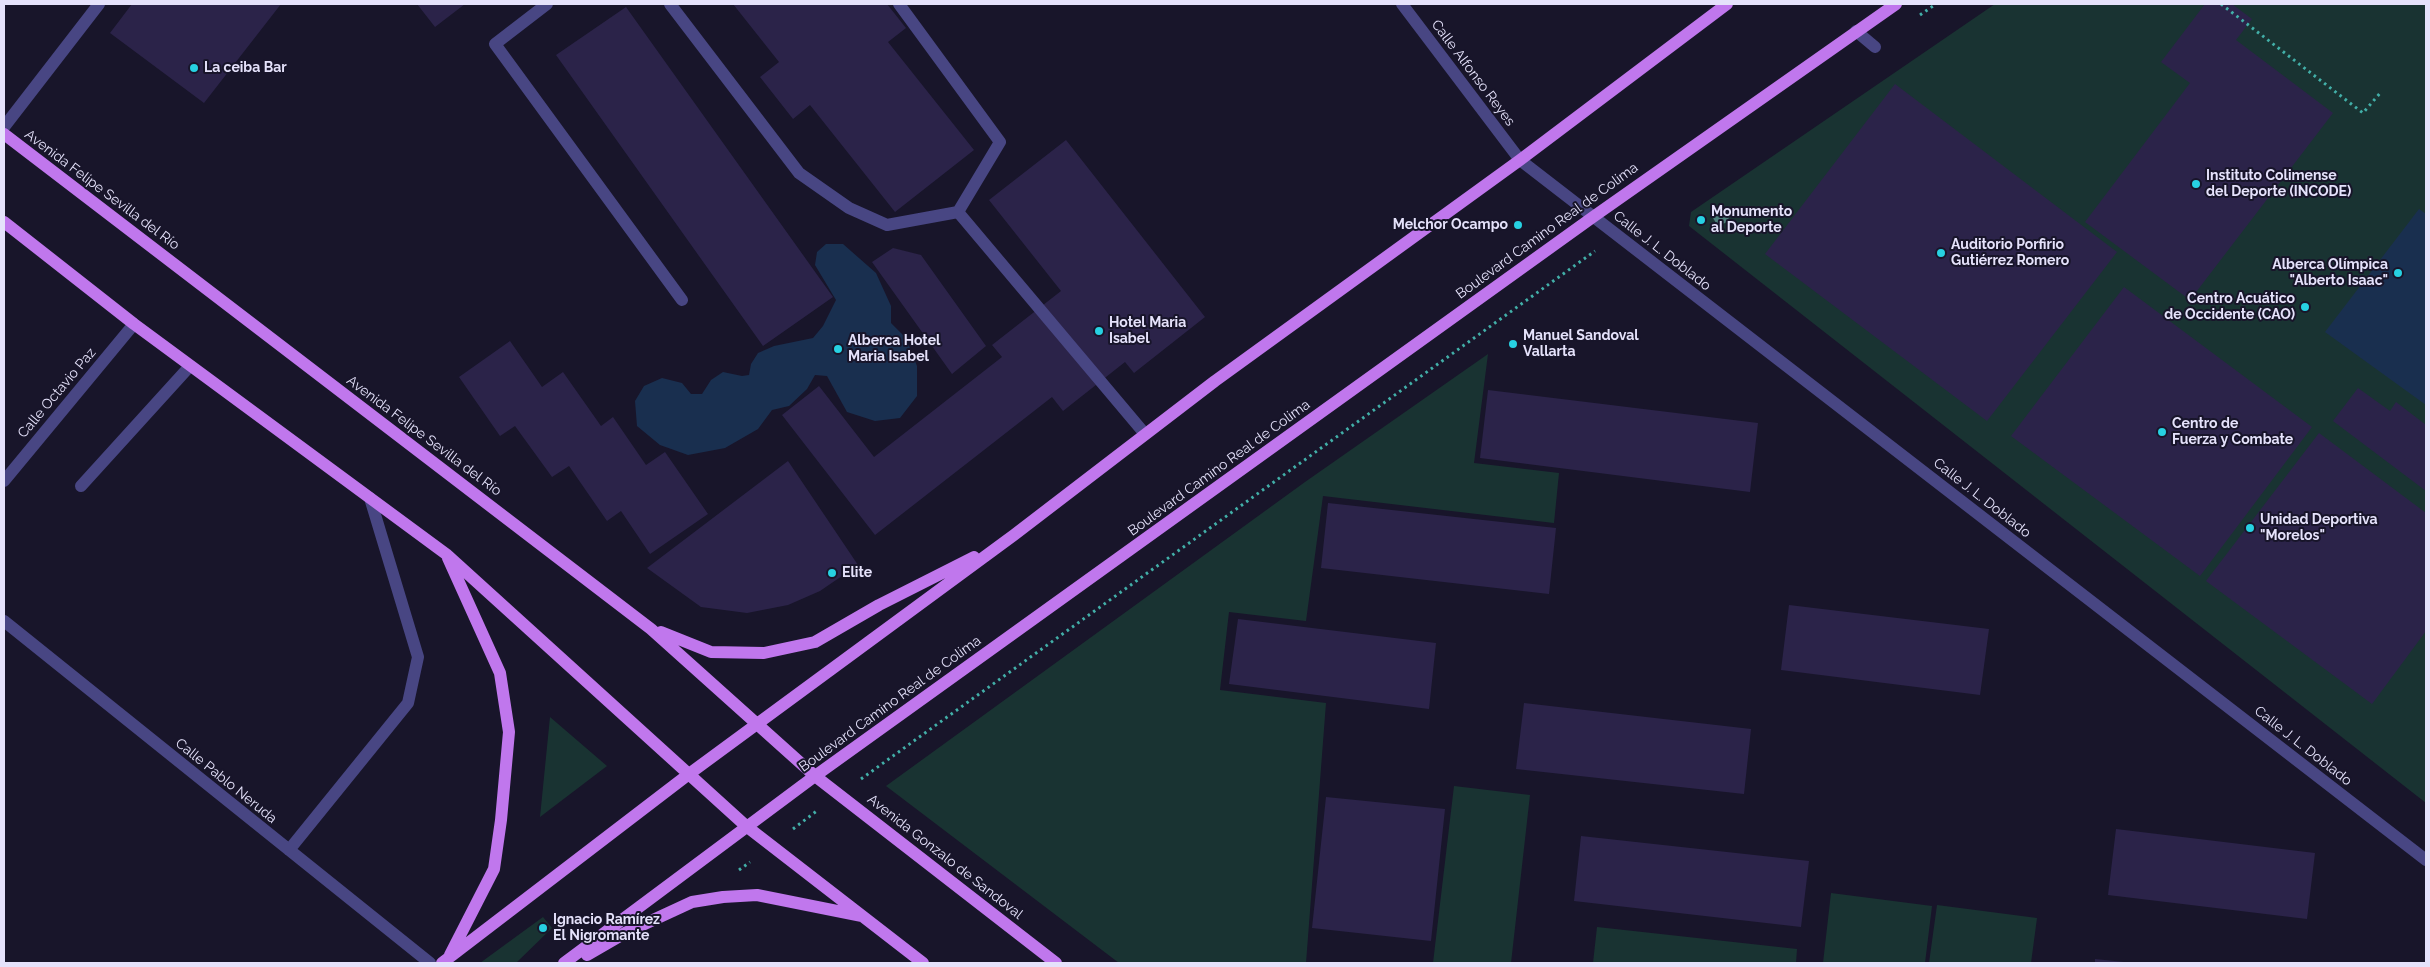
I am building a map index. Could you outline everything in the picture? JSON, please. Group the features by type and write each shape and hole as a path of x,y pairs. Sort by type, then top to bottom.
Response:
{"main road":[{"path":"445,961 690,774 1014,535 1145,434 1520,160 1727,4"},
{"name":"Boulevard Camino Real de Colima","path":"564,963 814,776 1593,217 1896,4"},
{"name":"Avenida Felipe Sevilla del Río","path":"4,134 652,629 814,776"},
{"path":"4,222 134,324 446,554 746,826 923,963"},
{"path":"652,629 710,652 764,653 814,642 1014,535"},
{"path":"445,961 494,869 510,732 500,672 446,554"},
{"name":"Avenida Gonzalo de Sandoval","path":"814,776 1056,963"},
{"path":"571,963 625,933 692,902 757,895 863,916"}],"street":[{"path":"4,127 99,4"},
{"path":"547,4 496,44 682,300"},
{"path":"670,4 799,173 849,208 887,225 958,212 1000,142 899,4"},
{"name":"Calle Alfonso Reyes","path":"1402,4 1520,160"},
{"path":"1856,31 1875,47"},
{"name":"Calle J. L. Doblado","path":"1520,160 2426,860"},
{"path":"958,212 1145,434"},
{"name":"Calle Octavio Paz","path":"4,481 134,324"},
{"path":"80,486 190,366"},
{"path":"289,850 408,703 418,657 370,498"},
{"name":"Calle Pablo Neruda","path":"4,622 430,963"}],"path":[{"path":"1913,20 1936,4"},
{"path":"2221,4 2362,113 2381,92"},
{"path":"734,873 838,794 1617,235"}],"green space":[{"name":"Unidad Deportiva \"Morelos\"","path":"1995,4 2426,4 2426,803 1689,226 1691,212"},
{"path":"1488,354 1474,463 1559,473 1554,523 1323,496 1306,621 1229,612 1220,690 1326,703 1306,963 1119,963 886,786 1305,482"},
{"path":"550,717 607,766 540,817"},
{"path":"1454,786 1530,795 1511,963 1433,963"},
{"path":"1831,893 1932,906 1925,963 1823,963"},
{"path":"1937,905 2037,918 2031,963 1929,963"},
{"path":"543,917 552,928 516,963 480,963"},
{"path":"1597,927 1797,949 1796,963 1593,963"}],"water":[{"name":"Alberca Olímpica \"Alberto Isaac\"","path":"2419,209 2426,214 2426,405 2325,332"},
{"name":"Alberca Hotel Maria Isabel","path":"826,244 843,244 876,273 891,306 891,323 906,338 917,366 917,396 900,418 875,421 847,412 827,376 815,375 807,389 789,406 772,410 758,429 725,448 688,455 660,445 637,426 635,401 644,386 662,378 682,383 691,394 702,394 711,380 723,372 742,376 749,375 751,364 758,353 774,346 813,338 823,326 836,300 815,265 817,252"}],"building":[{"name":"La ceiba Bar","path":"132,4 281,4 204,103 110,33"},
{"path":"417,4 465,4 435,27"},
{"path":"733,4 887,4 906,28 888,42 974,150 895,212 810,105 793,119 760,77 779,62"},
{"name":"Instituto Colimense del Deporte (INCODE)","path":"2205,4 2232,4 2252,19 2236,40 2333,113 2190,300 2085,222 2190,83 2161,62"},
{"path":"626,7 833,297 763,346 556,55"},
{"name":"Auditorio Porfirio Gutiérrez Romero","path":"1895,84 2117,252 1987,421 1765,254"},
{"name":"Hotel Maria Isabel","path":"1066,140 1205,317 1134,373 1125,362 1063,411 1052,397 875,535 782,415 819,386 874,457 1002,357 992,345 1061,291 989,200"},
{"path":"893,248 921,255 986,346 952,374 872,262"},
{"name":"Centro de Fuerza y Combate","path":"2124,287 2312,427 2200,576 2011,436"},
{"path":"510,341 542,387 563,372 601,426 613,417 646,465 665,452 708,514 650,554 621,511 607,521 569,466 552,477 515,426 500,436 459,377"},
{"path":"2358,388 2390,411 2396,402 2426,425 2426,491 2333,421"},
{"path":"1488,390 1758,423 1750,492 1480,458"},
{"path":"2319,433 2426,513 2426,631 2372,704 2206,581"},
{"path":"788,461 858,565 820,591 788,605 747,613 701,607 647,568"},
{"path":"1328,503 1556,528 1549,594 1321,568"},
{"path":"1789,605 1989,629 1980,695 1781,670"},
{"path":"1238,619 1436,643 1429,709 1229,684"},
{"path":"1524,703 1751,729 1744,794 1516,769"},
{"path":"1326,797 1445,809 1431,941 1312,928"},
{"path":"2116,829 2315,853 2307,919 2108,895"},
{"path":"1581,836 1809,861 1801,927 1574,901"},
{"path":"2095,959 2124,962 2124,963 2095,963"}],"place":[{"name":"La ceiba Bar","path":"194,68"},
{"name":"Instituto Colimense del Deporte (INCODE)","path":"2196,184"},
{"name":"Monumento al Deporte","path":"1701,220"},
{"name":"Melchor Ocampo","path":"1518,225"},
{"name":"Auditorio Porfirio Gutiérrez Romero","path":"1941,253"},
{"name":"Alberca Olímpica \"Alberto Isaac\"","path":"2398,273"},
{"name":"Centro Acuático de Occidente (CAO)","path":"2305,307"},
{"name":"Hotel Maria Isabel","path":"1099,331"},
{"name":"Manuel Sandoval Vallarta","path":"1513,344"},
{"name":"Alberca Hotel Maria Isabel","path":"838,349"},
{"name":"Centro de Fuerza y Combate","path":"2162,432"},
{"name":"Unidad Deportiva \"Morelos\"","path":"2250,528"},
{"name":"Elite","path":"832,573"},
{"name":"Ignacio Ramírez El Nigromante","path":"543,928"}]}
